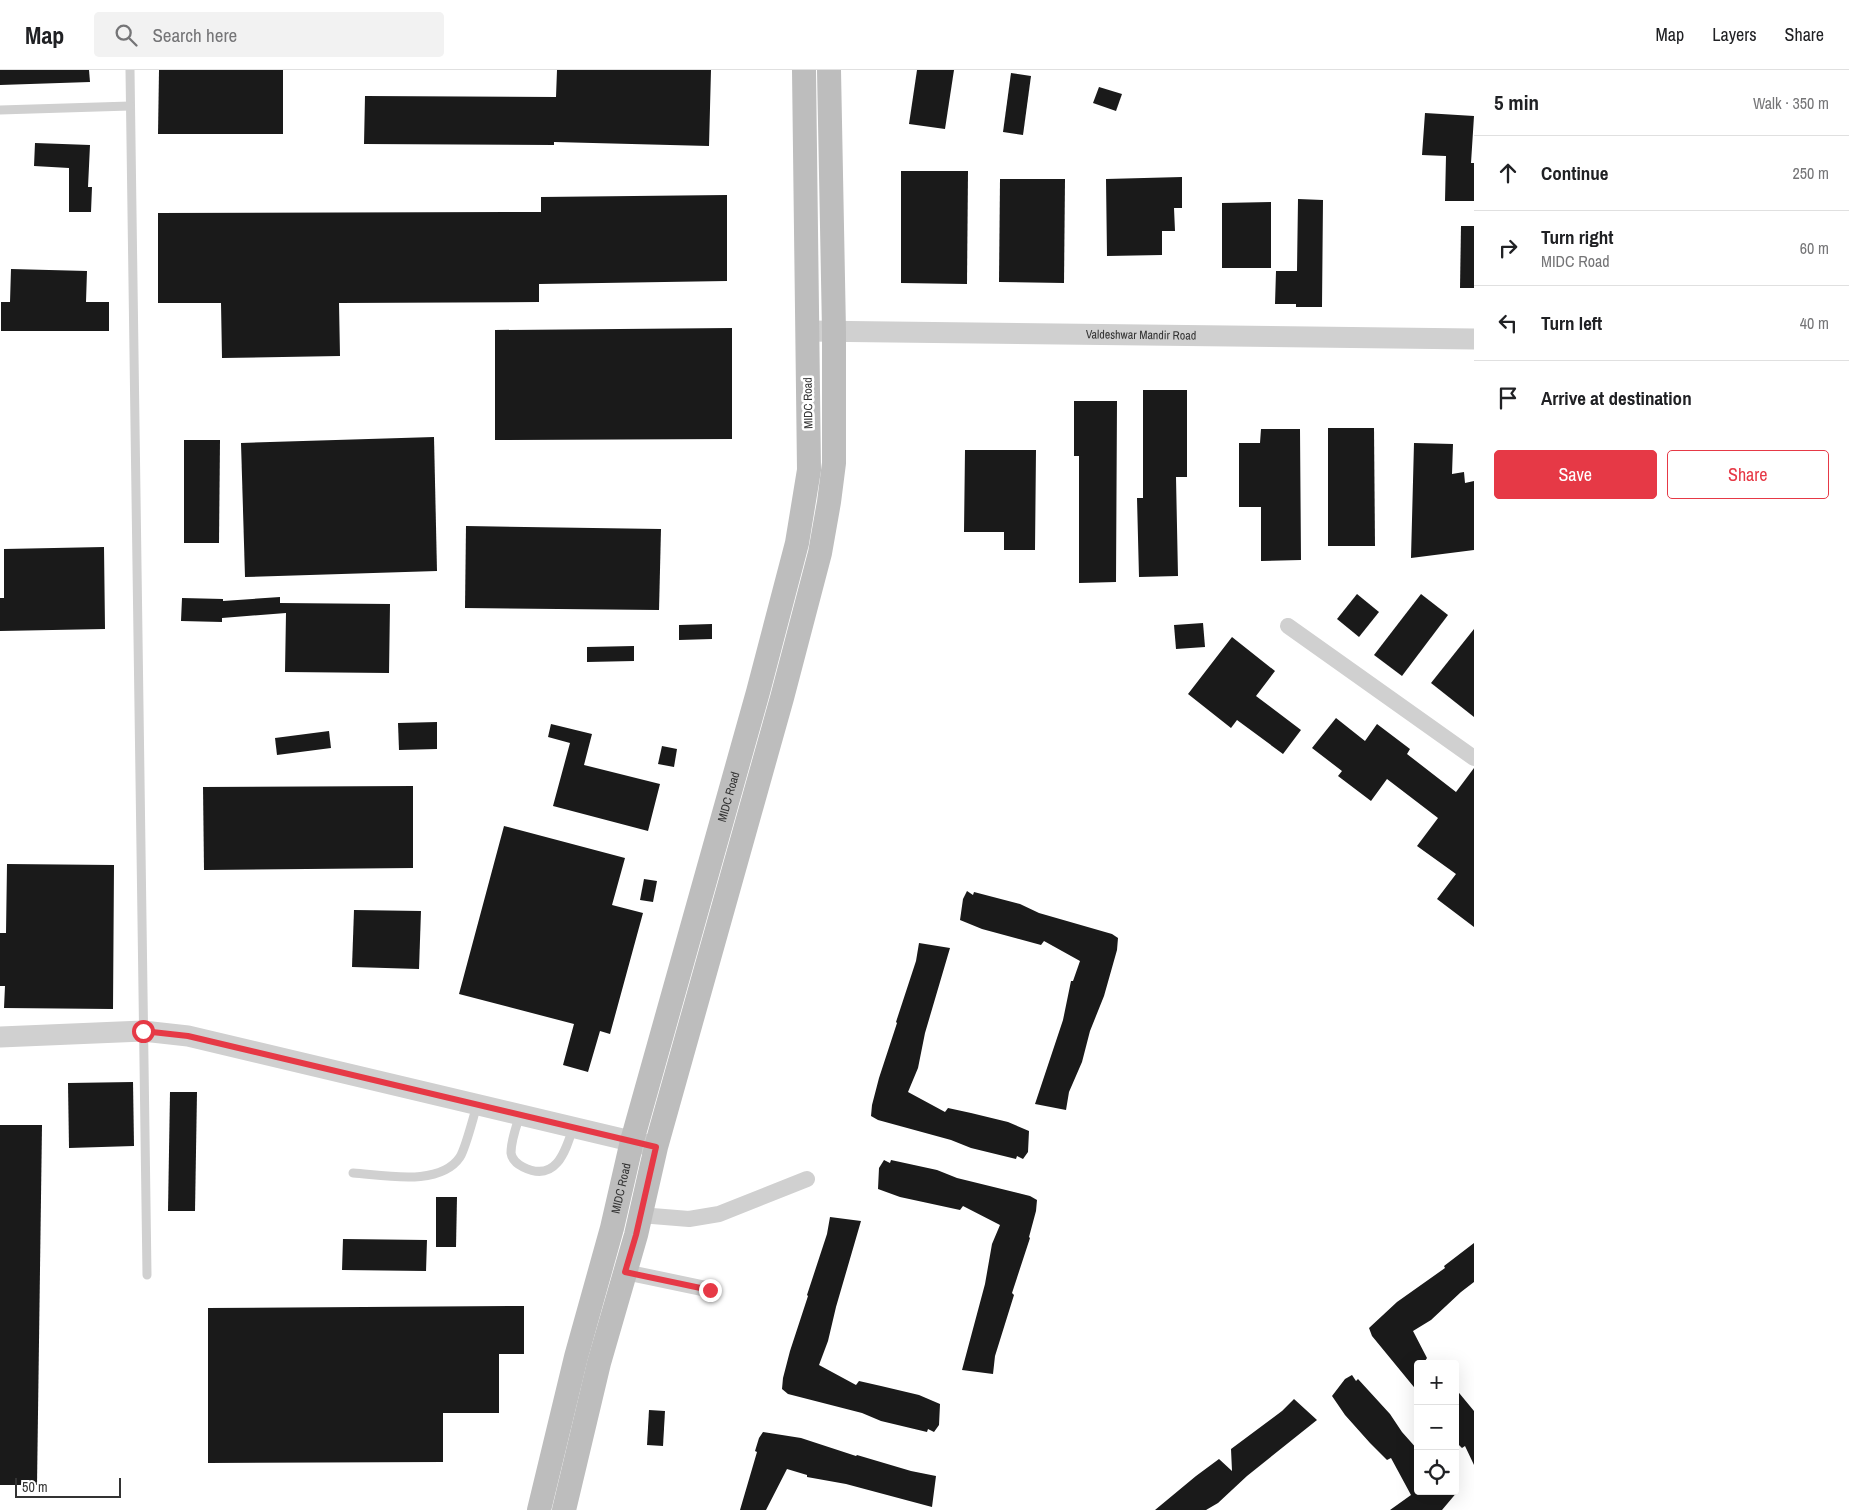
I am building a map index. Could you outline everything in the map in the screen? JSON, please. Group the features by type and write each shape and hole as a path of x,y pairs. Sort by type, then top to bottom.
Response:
{"main road":[{"name":"MIDC Road","path":"539,1510 576,1357 612,1228 632,1141 758,692 797,543 809,470 804,70"},
{"name":"MIDC Road","path":"564,1510 656,1147 779,707 820,552 834,463 834,331 829,70"}],"street":[{"name":"Valdeshwar Mandir Road","path":"807,331 1474,339"},
{"path":"1288,626 1474,758"},
{"path":"0,1037 143,1031 188,1036 656,1147"},
{"path":"640,1215 689,1219 719,1214 807,1179"},
{"path":"625,1272 710,1290"}],"lane":[{"path":"130,70 147,1275"},
{"path":"0,110 130,106"},
{"path":"353,1173 421,1177 447,1169 460,1156 477,1105"},
{"path":"520,1115 513,1137 511,1155 516,1163 539,1172 549,1171 557,1165 574,1128"}],"building":[{"path":"0,70 89,70 90,82 0,85"},
{"path":"159,70 283,70 283,134 158,134"},
{"path":"557,70 711,70 709,146 554,142 554,145 364,144 365,96 556,97"},
{"path":"917,70 954,70 945,129 909,124"},
{"path":"1011,73 1031,76 1023,135 1003,132"},
{"path":"1099,87 1122,94 1116,111 1093,103"},
{"path":"1425,113 1474,116 1471,163 1474,163 1474,201 1445,201 1446,156 1422,155"},
{"path":"35,143 90,145 88,187 92,187 91,212 69,212 69,168 34,166"},
{"path":"901,171 968,171 967,284 901,283"},
{"path":"1182,177 1182,208 1174,208 1175,231 1162,231 1162,255 1107,256 1106,179"},
{"path":"1000,179 1065,179 1064,283 999,282"},
{"path":"727,195 727,281 539,284 539,302 339,303 340,356 222,358 221,303 158,303 158,213 541,212 541,197"},
{"path":"1298,199 1323,200 1322,307 1296,307 1296,304 1275,304 1276,271 1297,271"},
{"path":"1271,202 1271,268 1222,268 1222,203"},
{"path":"1461,226 1474,226 1474,288 1460,288"},
{"path":"11,269 87,271 86,302 109,302 109,331 1,331 1,302 10,302"},
{"path":"732,328 732,439 495,440 495,330"},
{"path":"1143,390 1187,390 1187,477 1176,477 1178,576 1139,577 1137,498 1143,498"},
{"path":"1074,401 1117,401 1116,582 1079,583 1079,456 1074,456"},
{"path":"1328,428 1374,428 1375,546 1328,546"},
{"path":"1261,429 1300,429 1301,560 1261,561 1261,507 1239,507 1239,443 1260,443"},
{"path":"434,437 437,571 245,577 241,443"},
{"path":"184,440 220,440 219,543 184,543"},
{"path":"1414,443 1453,444 1452,474 1464,472 1465,483 1474,481 1474,550 1411,558"},
{"path":"965,450 1036,450 1035,550 1004,550 1004,532 964,532"},
{"path":"466,526 661,529 659,610 465,608"},
{"path":"104,547 105,629 0,631 0,598 4,598 4,549"},
{"path":"1357,594 1379,612 1359,637 1337,619"},
{"path":"1421,594 1448,615 1402,676 1374,655"},
{"path":"280,597 280,603 390,604 389,673 285,672 286,613 222,618 222,622 181,621 182,598 223,599 223,601"},
{"path":"1203,623 1205,647 1176,649 1174,625"},
{"path":"712,624 712,639 679,640 679,625"},
{"path":"1474,629 1474,717 1431,683"},
{"path":"1232,637 1275,671 1256,696 1301,730 1283,754 1237,720 1231,728 1188,694"},
{"path":"634,646 634,661 587,662 587,647"},
{"path":"1336,718 1365,741 1377,724 1410,749 1407,754 1456,792 1474,768 1474,927 1437,899 1456,874 1417,846 1438,818 1387,779 1371,801 1338,776 1342,771 1312,748"},
{"path":"437,722 437,749 399,750 398,723"},
{"path":"551,724 592,734 584,765 660,784 648,831 553,806 570,743 548,737"},
{"path":"329,731 331,748 277,755 275,738"},
{"path":"662,746 677,749 674,767 658,764"},
{"path":"413,786 413,868 204,870 203,787"},
{"path":"504,826 625,858 612,905 643,913 610,1034 600,1031 588,1072 563,1065 574,1024 459,994"},
{"path":"7,864 114,865 113,1009 4,1008 5,986 0,986 0,933 6,933"},
{"path":"644,879 657,881 653,902 640,900"},
{"path":"967,891 973,895 974,892 1020,904 1039,913 1112,934 1118,938 1117,950 1104,996 1090,1031 1082,1062 1069,1092 1066,1110 1035,1104 1063,1020 1071,981 1073,981 1080,961 1044,941 1041,945 982,929 960,920 963,899"},
{"path":"354,910 421,911 419,969 352,967"},
{"path":"919,943 950,948 925,1033 918,1068 908,1092 945,1112 948,1108 971,1113 1008,1122 1029,1131 1028,1152 1023,1159 1017,1156 1016,1159 971,1148 951,1140 878,1120 871,1116 879,1078 916,961"},
{"path":"133,1082 134,1146 69,1148 68,1083"},
{"path":"170,1092 197,1092 195,1211 168,1211"},
{"path":"0,1125 42,1125 37,1485 0,1485"},
{"path":"884,1160 890,1163 891,1160 937,1170 957,1178 1030,1196 1037,1200 1030,1238 1012,1293 1014,1295 995,1356 993,1374 962,1370 985,1284 992,1244 1000,1225 963,1206 960,1210 900,1197 878,1189 879,1168"},
{"path":"436,1197 457,1197 456,1247 436,1247"},
{"path":"830,1217 861,1221 828,1341 819,1365 856,1385 859,1381 919,1395 940,1404 939,1425 934,1432 928,1429 927,1432 881,1421 862,1413 788,1394 782,1389 790,1351 827,1234"},
{"path":"343,1239 427,1240 426,1271 342,1270"},
{"path":"1474,1243 1474,1282 1431,1320 1413,1331 1427,1358 1426,1360 1414,1360 1414,1387 1372,1336 1369,1328 1397,1302 1445,1268 1444,1266"},
{"path":"524,1306 524,1354 499,1354 499,1413 443,1413 443,1462 208,1463 208,1308"},
{"path":"1352,1375 1356,1381 1358,1379 1390,1414 1414,1446 1414,1495 1455,1495 1442,1510 1390,1510 1411,1495 1391,1458 1387,1460 1370,1443 1345,1415 1332,1396 1345,1379"},
{"path":"1459,1393 1474,1411 1474,1465 1465,1446 1462,1448 1459,1445"},
{"path":"1294,1399 1317,1420 1247,1476 1218,1503 1206,1510 1155,1510 1219,1459 1232,1471 1231,1449 1282,1411"},
{"path":"649,1410 665,1411 663,1446 647,1445"},
{"path":"763,1432 801,1438 856,1456 936,1476 932,1507 846,1484 807,1477 807,1475 787,1469 766,1510 740,1510 757,1452 755,1451"}],"route":[{"path":"143,1031 188,1036 656,1147 636,1235 625,1272 710,1290"}]}
